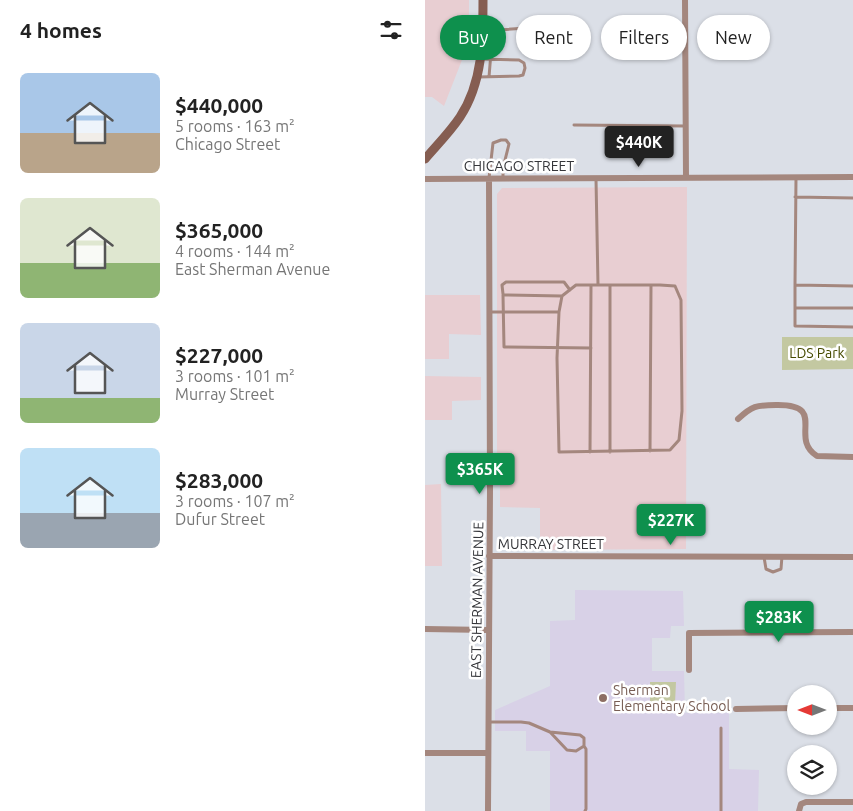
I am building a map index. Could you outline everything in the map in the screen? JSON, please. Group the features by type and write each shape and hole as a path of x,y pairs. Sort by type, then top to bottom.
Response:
{"street":[{"path":"483,0 483,15"},
{"path":"685,0 687,178"},
{"path":"425,159 461,116 471,97 477,76 485,60"},
{"name":"EAST SHERMAN AVENUE","path":"488,811 489,178"},
{"name":"CHICAGO STREET","path":"425,179 853,178"},
{"path":"738,419 750,408 758,405 796,406 803,412 807,447 813,454 817,456 853,456"},
{"name":"MURRAY STREET","path":"489,556 853,557"},
{"path":"425,629 488,630"},
{"path":"689,670 689,633 853,632"},
{"path":"736,709 787,708"},
{"path":"837,708 853,708"},
{"path":"425,753 488,753"},
{"path":"799,811 801,804 806,802 853,802"}],"lane":[{"path":"485,60 489,77"},
{"path":"477,76 523,75 524,63 519,60 506,60"},
{"path":"574,125 686,126"},
{"path":"489,178 493,143 506,140 509,144 503,168 503,178"},
{"path":"596,178 598,285"},
{"path":"795,178 795,326 853,326"},
{"path":"795,197 853,198"},
{"path":"570,290 564,282 506,282 502,285 504,347 591,348"},
{"path":"503,295 562,296 576,285 675,286 681,300 682,411 679,440 670,450 559,452 558,347 559,312 562,296"},
{"path":"591,285 591,452"},
{"path":"610,285 610,452"},
{"path":"650,451 651,285"},
{"path":"795,285 853,286"},
{"path":"795,308 853,308"},
{"path":"490,312 559,312"},
{"path":"765,556 766,569 773,572 781,569 782,556"},
{"path":"488,722 529,723 550,732 580,735 584,738 586,750 585,811"},
{"path":"721,728 721,811"},
{"path":"550,732 567,750 576,750 585,746"}],"shaded area":[{"path":"425,0 469,0 469,15 440,15 440,60 462,60 444,106 432,97 425,97"},
{"path":"687,187 686,549 540,550 540,508 500,507 500,463 497,463 497,194 502,188"},
{"path":"425,295 480,295 481,335 449,334 449,359 425,359"},
{"path":"425,376 481,377 481,400 452,401 452,420 425,420"},
{"path":"441,484 442,566 425,566 425,485"},
{"name":"Sherman Elementary School","path":"575,590 683,591 684,626 671,626 670,638 652,638 652,671 684,671 685,713 729,713 729,769 759,770 758,811 550,811 550,751 526,751 526,731 495,731 495,710 550,686 550,621 575,620"}],"green space":[{"name":"LDS Park","path":"782,337 853,337 853,369 782,370"},
{"path":"650,682 676,682 675,703 650,703"}],"place":[{"name":"Sherman Elementary School","path":"603,698"}]}
